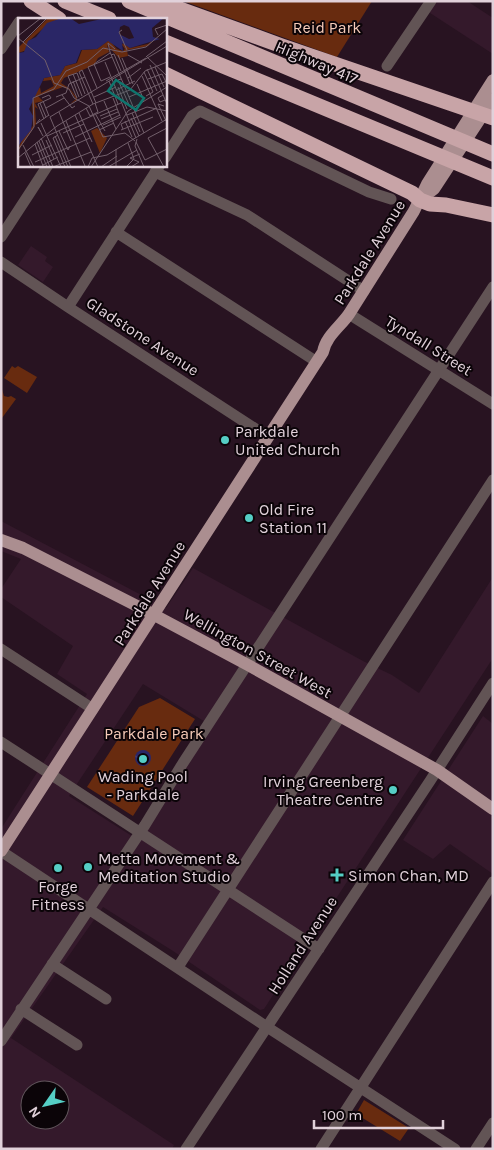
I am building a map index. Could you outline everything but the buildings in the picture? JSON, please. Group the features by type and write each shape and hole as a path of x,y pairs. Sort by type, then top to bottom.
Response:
{"highway":[{"path":"65,1 106,18"},
{"name":"Highway 417","path":"129,1 446,136 493,154"},
{"path":"148,1 180,9 282,46 483,114"},
{"path":"24,14 52,18"},
{"path":"166,42 493,178"},
{"path":"166,74 412,193 420,200 430,204 446,205 493,215"}],"main road":[{"name":"Parkdale Avenue","path":"483,114 493,80"},
{"name":"Parkdale Avenue","path":"1,851 320,357 330,348 342,330 347,317 420,200 426,184 493,99"},
{"name":"Wellington Street West","path":"1,540 23,548 248,665 436,770 493,808"}],"street":[{"path":"387,66 431,1"},
{"path":"1,49 18,23"},
{"path":"166,156 192,116 200,111 369,192 391,199"},
{"path":"1,236 47,166"},
{"path":"68,307 158,169 247,215 364,290"},
{"path":"116,232 320,357"},
{"name":"Gladstone Avenue","path":"1,262 268,437"},
{"path":"1,1041 140,832 188,755 493,287"},
{"name":"Tyndall Street","path":"347,317 439,370 493,404"},
{"path":"178,967 493,480"},
{"path":"1,649 93,710"},
{"name":"Holland Avenue","path":"186,1149 493,683"},
{"path":"1,742 319,949"},
{"path":"1,851 455,1149"},
{"path":"320,1149 493,882"},
{"path":"52,964 106,999"},
{"path":"21,1009 76,1045"},
{"path":"476,1149 493,1123"}],"shaded area":[{"path":"434,1 467,1 493,18 493,54 427,11"},
{"path":"31,246 47,257 45,261 53,267 43,282 18,265"},
{"path":"1,521 166,608 193,568 392,675 419,693 493,577 493,658 264,1009 260,1010 173,951 103,907 11,1038 174,1145 172,1149 1,1149 1,829 87,694 57,674 73,646 1,597 1,589 21,559 1,551","holes":["143,684 212,726 135,838 69,796"]},
{"path":"483,716 493,724 493,874 450,844 433,859 403,840"}],"green space":[{"name":"Reid Park","path":"183,1 372,1 337,57"},
{"path":"12,366 15,368 18,366 37,377 27,393 4,378"},
{"path":"1,386 4,396 11,396 16,399 2,418"},
{"name":"Parkdale Park","path":"160,698 195,719 133,816 87,787 139,707"},
{"path":"364,1100 409,1128 400,1141 356,1114"}],"water":[{"name":"Wading Pool - Parkdale","path":"143,750 151,758 143,766 135,758"}],"place":[{"name":"Parkdale United Church","path":"225,440"},
{"name":"Old Fire Station 11","path":"249,518"},
{"name":"Wading Pool - Parkdale","path":"143,759"},
{"name":"Irving Greenberg Theatre Centre","path":"393,790"},
{"name":"Metta Movement & Meditation Studio","path":"88,867"},
{"name":"Forge Fitness","path":"58,868"},
{"name":"Simon Chan, MD","path":"337,875"}]}
